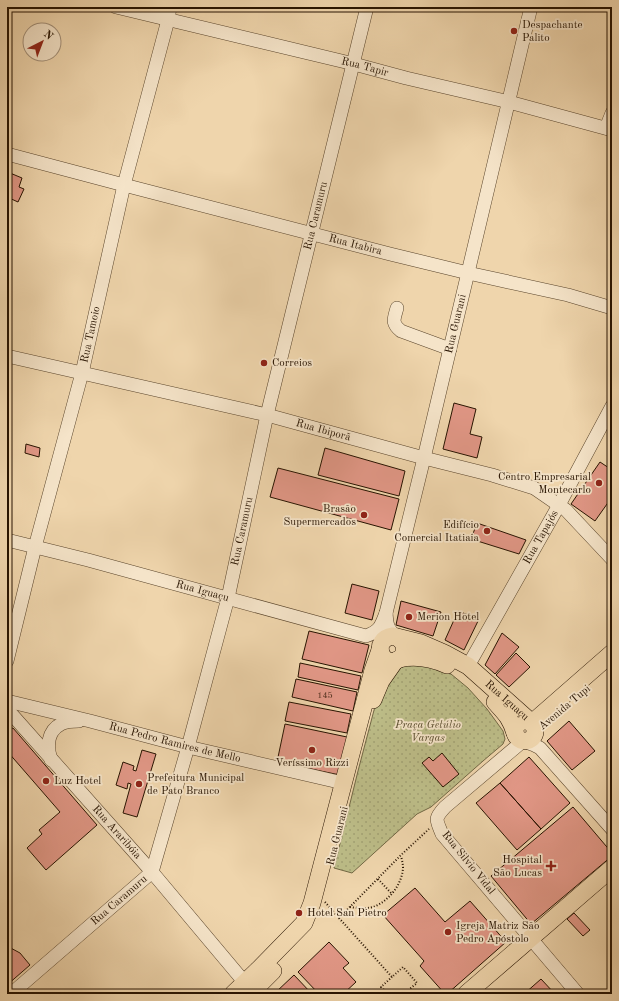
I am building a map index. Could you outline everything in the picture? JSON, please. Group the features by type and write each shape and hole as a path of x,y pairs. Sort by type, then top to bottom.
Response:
{"main road":[{"path":"388,637 397,637 403,642 405,648 404,652 397,660 387,660 381,655 380,646 388,637"},
{"name":"Rua Iguaçu","path":"397,637 421,643 468,666 526,732"},
{"name":"Rua Guarani","path":"247,991 263,965 304,923 312,903 373,670 380,650"},
{"name":"Avenida Tupi","path":"526,732 612,653"},
{"name":"Rua Iguaçu","path":"397,660 408,657 421,657 437,660 454,668 500,707 512,723 526,732"},
{"name":"Rua Guarani","path":"247,991 301,943 314,922 322,898 374,698 384,677 397,660"},
{"name":"Avenida Tupi","path":"526,732 612,667"},
{"path":"466,994 612,868"}],"street":[{"name":"Rua Tapir","path":"116,7 169,13 406,78 509,102 609,129"},
{"name":"Rua Caramuru","path":"11,994 152,872 188,747 228,598 267,415 367,7"},
{"name":"Rua Guarani","path":"397,637 388,627 386,613 531,7"},
{"name":"Rua Tamoio","path":"7,661 35,547 82,373 124,185 169,13"},
{"path":"609,129 612,113"},
{"name":"Rua Itabira","path":"7,154 312,234 468,273 568,294 612,308"},
{"path":"397,308 393,320 395,327 401,331 450,349"},
{"name":"Rua Ibiporã","path":"7,356 267,415 492,475 534,488 566,510 612,559"},
{"name":"Rua Tapajós","path":"468,666 612,406"},
{"name":"Rua Iguaçu","path":"7,540 88,560 366,636"},
{"path":"366,636 378,630 386,613"},
{"path":"366,636 377,644 380,650"},
{"name":"Rua Pedro Ramires de Mello","path":"7,701 188,747 343,783"},
{"name":"Rua Araribóia","path":"7,709 152,872 247,991"},
{"path":"51,760 48,747 49,737 54,729 62,723 90,721"},
{"path":"7,724 13,724 18,727 37,744"},
{"name":"Rua Iguaçu","path":"526,732 534,745 540,748 612,829"},
{"name":"Rua Silvio Vidal","path":"526,732 445,807 438,814 437,821 442,834 578,994"}],"path":[{"path":"339,918 437,821"},
{"path":"350,907 372,907 392,894 400,879 403,869 401,855"},
{"path":"378,879 392,894"},
{"path":"322,898 392,977"},
{"path":"388,994 381,987 402,967 417,982 406,993"}],"green space":[{"name":"Praça Getúlio Vargas","path":"404,663 431,664 451,674 468,688 487,709 503,731 505,739 503,744 431,807 417,814 352,873 334,868 378,695"}],"building":[{"path":"10,173 22,178 19,187 24,189 18,202 7,197 7,181"},
{"path":"454,403 476,409 470,434 482,437 477,458 443,449"},
{"path":"26,444 40,448 39,457 25,453"},
{"path":"325,448 405,471 399,496 318,475"},
{"name":"Centro Empresarial Montecarlo","path":"600,462 612,470 612,497 595,521 571,504"},
{"name":"Brasão Supermercados","path":"278,468 399,499 391,530 270,497"},
{"name":"Edifício Comercial Itatiaia","path":"477,523 526,540 519,554 471,539"},
{"path":"352,584 379,591 372,620 345,613"},
{"path":"401,601 441,612 433,636 396,625"},
{"path":"458,611 479,619 464,650 445,640"},
{"path":"309,631 369,645 362,673 302,659"},
{"path":"502,633 519,647 495,674 485,665"},
{"path":"516,653 530,667 509,687 496,675"},
{"path":"300,663 361,676 358,690 298,677"},
{"path":"296,679 357,692 353,711 292,697"},
{"path":"289,702 351,714 347,733 285,721"},
{"path":"569,721 595,751 572,770 547,741"},
{"name":"Veríssimo Rizzi","path":"285,724 347,737 340,775 277,762"},
{"name":"Luz Hotel","path":"13,728 97,825 46,870 27,848 42,834 39,830 60,812 7,751 7,730"},
{"name":"Prefeitura Municipal de Pato Branco","path":"142,750 156,754 137,817 123,813 131,784 128,783 127,789 116,785 123,762 134,766 133,770 136,771"},
{"path":"442,753 459,774 443,787 422,763 429,757 433,761"},
{"path":"529,757 570,803 541,829 500,783"},
{"path":"500,783 541,829 517,850 476,803"},
{"name":"Hospital São Lucas","path":"573,807 612,853 612,856 531,924 491,876"},
{"name":"Igreja Matriz São Pedro Apóstolo","path":"415,888 445,922 470,901 506,942 447,994 445,994 420,966 424,961 383,915"},
{"path":"574,913 590,930 583,936 567,919"},
{"path":"329,942 349,963 343,968 356,982 343,994 319,994 298,972"},
{"path":"7,946 20,953 30,965 7,985"},
{"path":"294,975 312,994 275,994 275,993"},
{"path":"541,979 555,994 524,994"}],"place":[{"name":"Despachante Palito","path":"514,31"},
{"name":"Correios","path":"264,363"},
{"name":"Centro Empresarial Montecarlo","path":"599,483"},
{"name":"Brasão Supermercados","path":"364,515"},
{"name":"Edifício Comercial Itatiaia","path":"487,531"},
{"name":"Merion Hotel","path":"409,617"},
{"name":"Veríssimo Rizzi","path":"312,750"},
{"name":"Luz Hotel","path":"46,781"},
{"name":"Prefeitura Municipal de Pato Branco","path":"139,784"},
{"name":"Hospital São Lucas","path":"551,866"},
{"name":"Hotel San Pietro","path":"299,913"},
{"name":"Igreja Matriz São Pedro Apóstolo","path":"448,932"}]}
